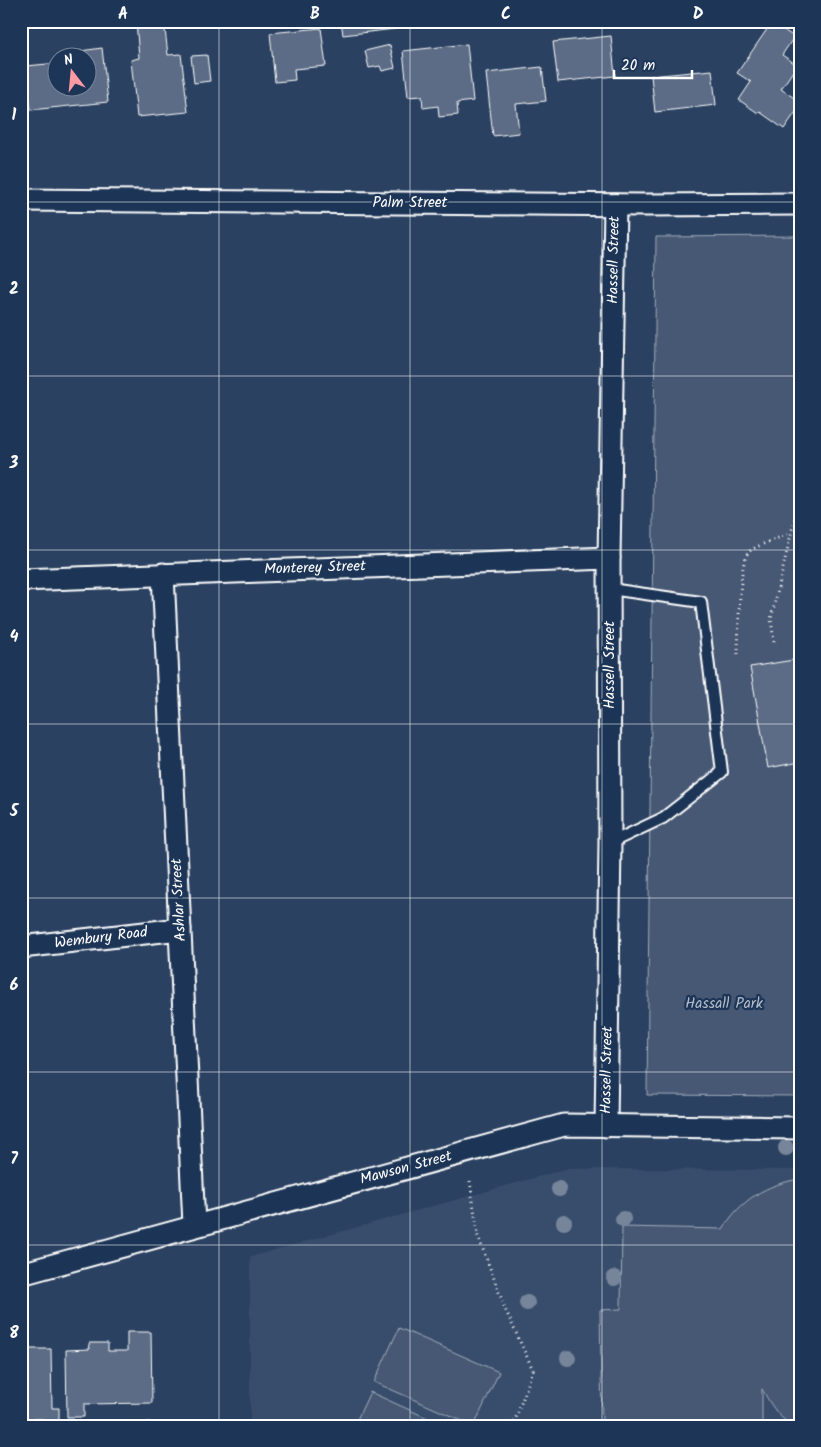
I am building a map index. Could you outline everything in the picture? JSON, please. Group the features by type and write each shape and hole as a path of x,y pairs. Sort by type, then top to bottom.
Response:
{"street":[{"name":"Palm Street","path":"21,200 615,205 800,204"},
{"name":"Hassell Street","path":"606,1126 610,843 609,558 615,205"},
{"name":"Monterey Street","path":"21,580 609,558"},
{"name":"Ashlar Street","path":"163,574 194,1225"},
{"name":"Wembury Road","path":"21,947 180,929"},
{"name":"Mawson Street","path":"21,1274 564,1125 800,1128"}],"lane":[{"path":"610,589 701,602 722,772 663,818 610,843"}],"path":[{"path":"774,642 771,618 800,496"},
{"path":"738,654 741,571 748,553 770,540 791,534"},
{"path":"470,1181 478,1236 506,1311 533,1370 513,1426"}],"shaded area":[{"path":"566,1169 800,1170 800,1426 250,1426 250,1257"}],"green space":[{"name":"Hassall Park","path":"800,236 800,1096 647,1095 656,237"},
{"path":"800,1179 800,1426 794,1425 782,1418 762,1389 762,1426 602,1426 600,1310 621,1309 622,1227 723,1229 738,1210 756,1195 776,1185"},
{"path":"399,1328 499,1372 474,1426 374,1382"},
{"path":"370,1392 445,1426 354,1426"},
{"path":"98,1421 157,1423 157,1426 98,1426"}],"building":[{"path":"136,21 164,21 168,55 181,54 188,112 137,117 131,60 139,58"},
{"path":"341,21 394,21 395,29 343,35"},
{"path":"772,22 794,37 782,55 797,65 781,89 800,102 800,106 784,129 739,100 751,82 737,73"},
{"path":"321,28 326,66 294,69 295,80 275,82 270,33"},
{"path":"611,36 615,76 558,82 553,42"},
{"path":"467,44 473,101 457,103 458,115 439,117 438,106 423,108 422,96 408,97 403,51"},
{"path":"390,45 395,68 382,71 380,66 369,68 365,51"},
{"path":"102,48 108,102 31,110 26,66 48,64 48,98 98,98 98,49"},
{"path":"207,55 210,81 194,83 191,56"},
{"path":"542,67 546,101 516,104 519,133 493,136 486,73"},
{"path":"712,70 716,105 655,112 651,76"},
{"path":"800,659 800,762 768,768 750,667"},
{"path":"127,1332 151,1332 152,1403 84,1404 84,1417 67,1417 66,1350 90,1349 89,1343 108,1343 108,1351 127,1351"},
{"path":"21,1349 51,1349 52,1408 59,1408 59,1426 44,1426 43,1419 21,1419"}]}
